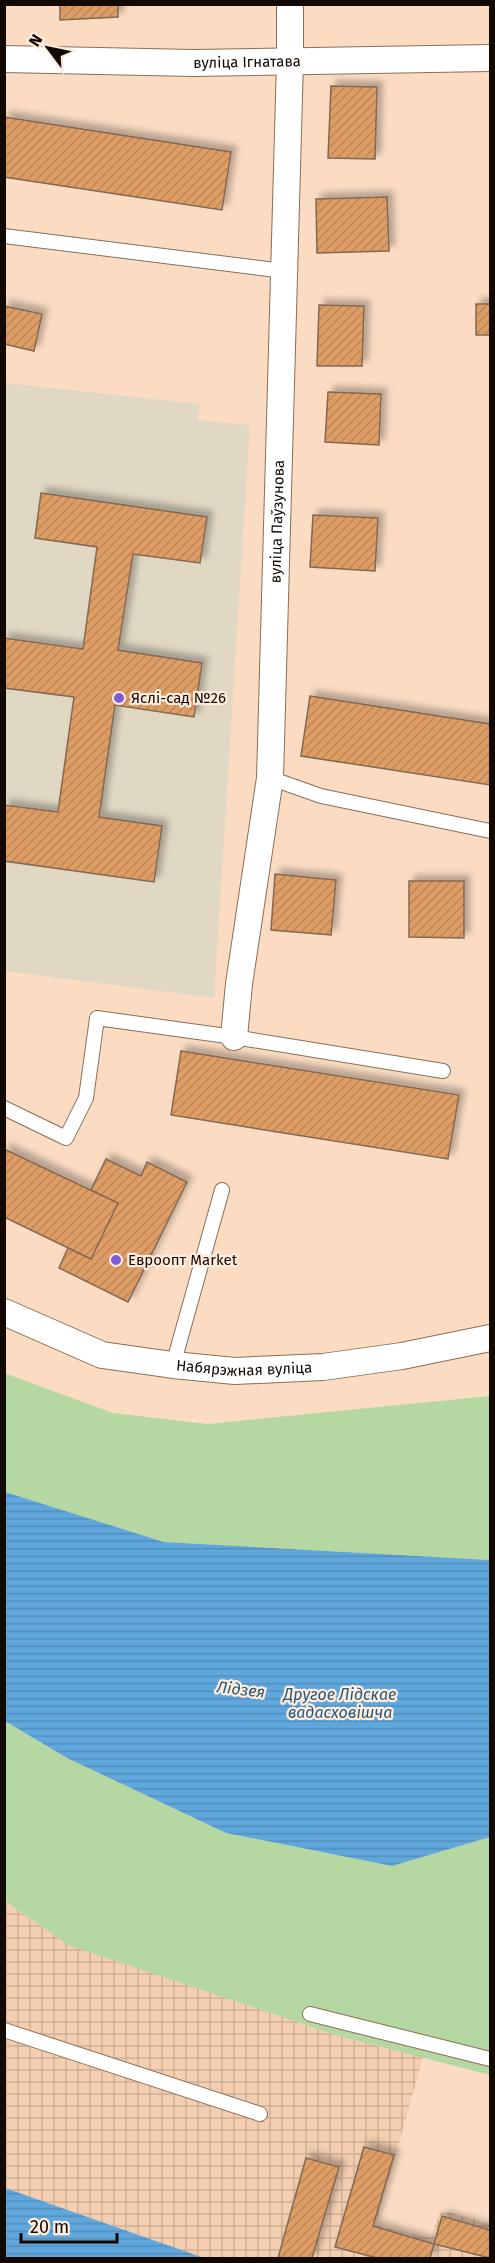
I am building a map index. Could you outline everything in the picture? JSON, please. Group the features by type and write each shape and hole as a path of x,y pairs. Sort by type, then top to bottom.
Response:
{"street":[{"name":"вуліца Паўзунова","path":"234,1037 239,984 270,778 290,4"},
{"name":"вуліца Ігнатава","path":"4,60 193,63 490,58"},
{"name":"Набярэжная вуліца","path":"4,1312 102,1355 235,1371 323,1367 402,1356 490,1338"}],"lane":[{"path":"4,236 284,271"},
{"path":"270,778 321,795 490,831"},
{"path":"4,1108 66,1138 86,1098 97,1018 234,1037 443,1071"},
{"path":"173,1365 222,1190"},
{"path":"310,2014 490,2059"},
{"path":"4,2030 260,2114"}],"shaded area":[{"name":"Яслі-сад №26","path":"5,383 200,404 197,420 250,425 214,998 5,971"},
{"path":"4,1901 69,1945 339,2036 423,2057 376,2225 431,2238 441,2210 490,2224 490,2258 5,2258"}],"green space":[{"path":"4,1373 113,1413 207,1424 490,1396 490,1560 164,1542 5,1492"},
{"path":"5,1721 67,1758 226,1833 392,1866 490,1837 490,2075 339,2036 68,1945 5,1901"}],"water":[{"name":"Другое Лідскае вадасховішча","path":"5,1492 164,1542 490,1560 490,1837 392,1866 226,1833 67,1758 5,1721"},
{"path":"5,2188 204,2258 5,2258"}],"building":[{"path":"60,4 118,4 118,17 60,20"},
{"path":"331,86 377,87 375,159 328,158"},
{"path":"4,117 231,152 222,210 4,177"},
{"path":"387,197 389,251 317,253 316,199"},
{"path":"476,304 490,304 490,335 476,335"},
{"path":"319,305 364,306 362,366 317,366"},
{"path":"4,306 42,314 34,351 4,344"},
{"path":"328,392 381,394 379,445 325,442"},
{"path":"41,493 207,517 200,563 133,554 118,650 202,663 194,717 115,705 99,817 162,826 154,882 4,861 4,805 58,812 74,697 4,688 4,638 83,649 97,547 35,538"},
{"path":"313,515 378,518 375,571 310,567"},
{"path":"310,696 490,724 490,785 301,756"},
{"path":"275,874 336,880 331,935 271,930"},
{"path":"409,881 464,881 464,938 409,937"},
{"path":"181,1051 459,1095 448,1159 171,1115"},
{"path":"4,1149 118,1203 91,1259 4,1217"},
{"path":"106,1159 141,1176 147,1162 187,1182 128,1302 59,1268 68,1248 91,1259 118,1203 91,1190"},
{"path":"364,2147 394,2155 373,2226 434,2244 430,2258 377,2258 335,2247"},
{"path":"306,2158 339,2167 312,2258 278,2258"},
{"path":"442,2216 490,2230 490,2258 434,2244"}],"place":[{"name":"Яслі-сад №26","path":"119,698"},
{"name":"Евроопт Market","path":"116,1260"}],"water label":[{"name":"Лідзея","path":"241,1689"}]}
